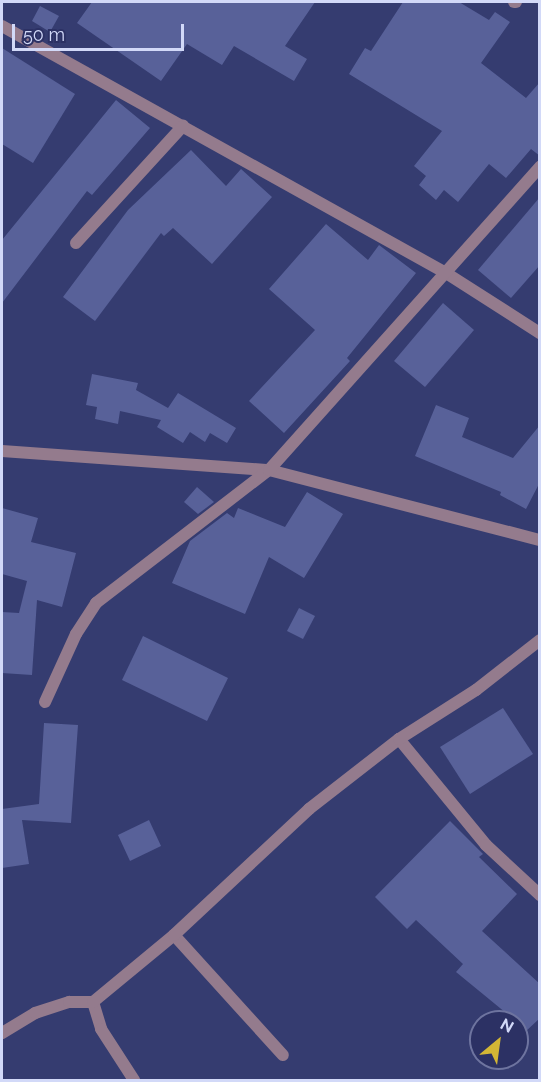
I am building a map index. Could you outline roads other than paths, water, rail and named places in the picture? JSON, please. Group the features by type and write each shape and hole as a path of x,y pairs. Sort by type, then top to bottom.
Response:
{"street":[{"path":"2,26 446,273 540,333"},
{"path":"76,243 183,126"},
{"path":"45,702 76,634 96,603 269,470 540,167"},
{"path":"2,451 269,470 540,540"},
{"path":"2,1033 35,1013 69,1002 93,1002 174,935 309,809 399,739 476,690 540,640"},
{"path":"399,739 486,845 540,895"},
{"path":"174,935 283,1055"},
{"path":"93,1002 101,1029 134,1080"}]}
